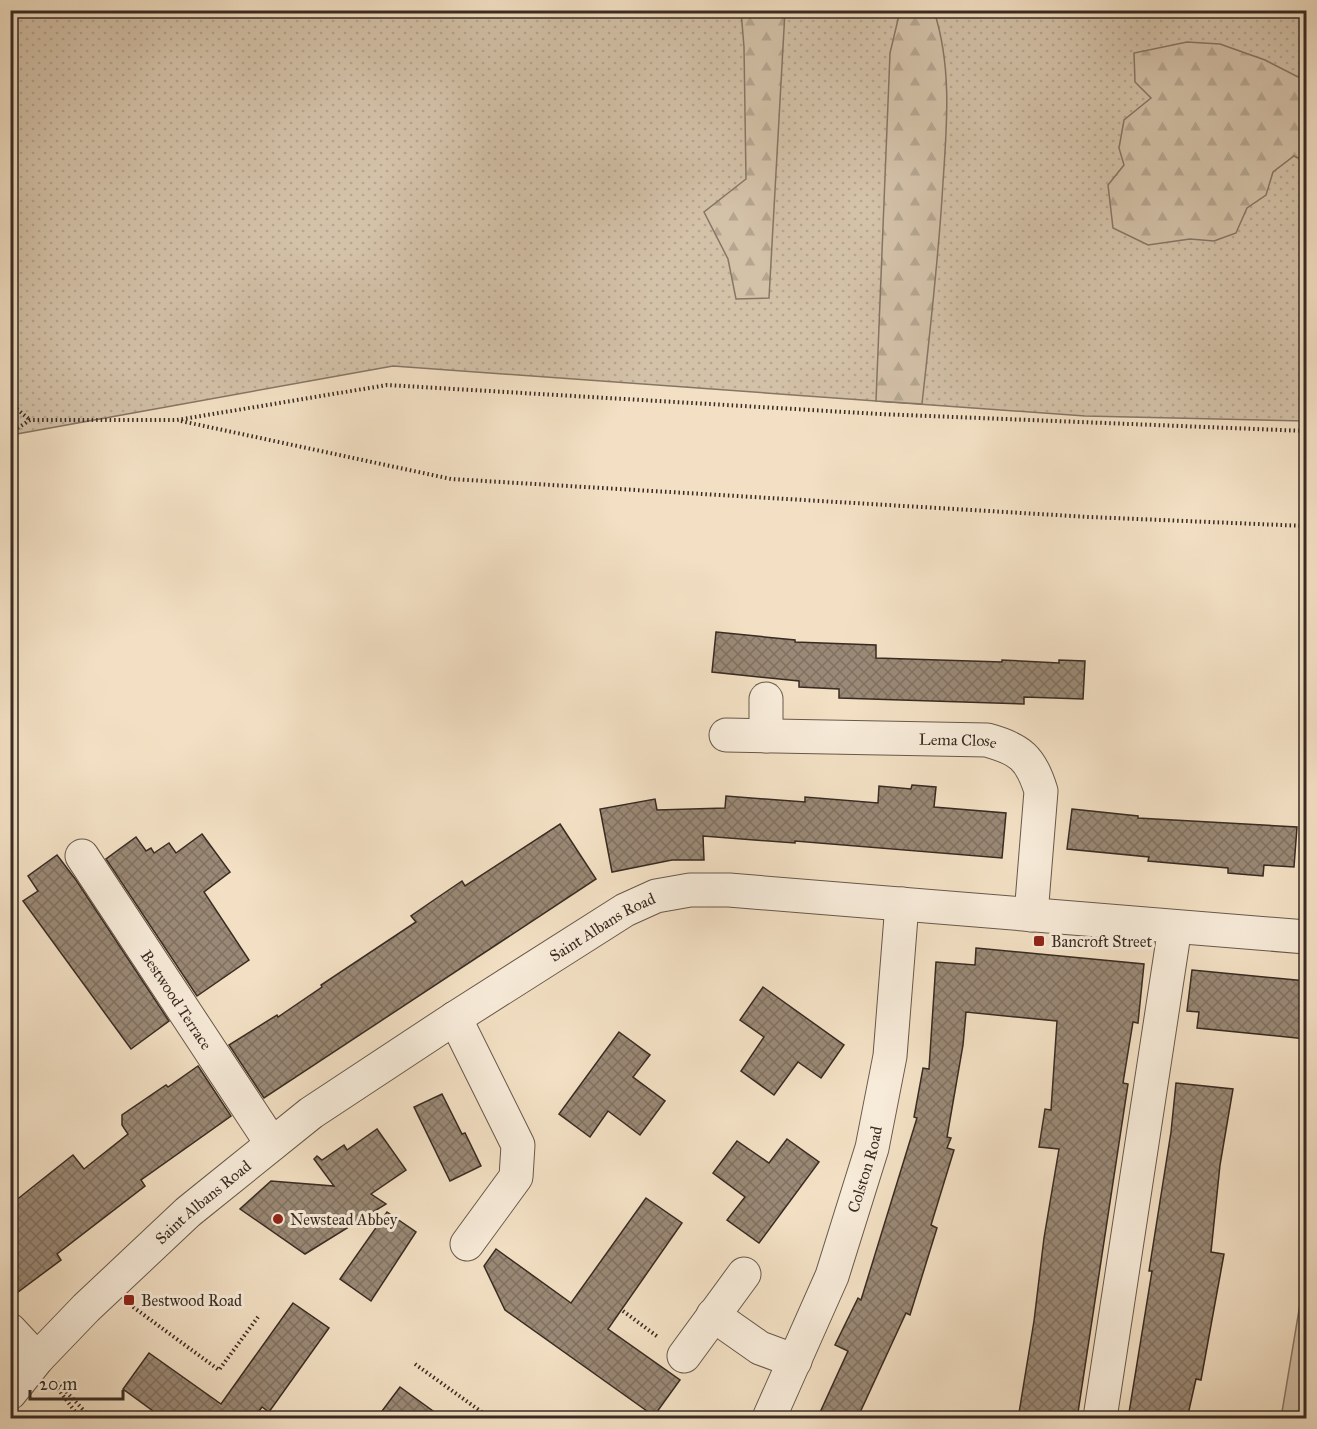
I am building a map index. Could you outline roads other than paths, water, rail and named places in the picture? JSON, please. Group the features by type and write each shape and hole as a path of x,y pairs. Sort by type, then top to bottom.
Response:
{"street":[{"path":"766,699 766,736"},
{"name":"Lema Close","path":"726,735 987,740 1006,745 1023,756 1035,772 1041,791 1031,915"},
{"name":"Bestwood Terrace","path":"82,856 272,1144"},
{"name":"Saint Albans Road","path":"10,1393 37,1359 86,1308 188,1212 312,1113 455,1018 625,910 656,896 690,890 729,890 1306,937"},
{"name":"Colston Road","path":"769,1419 832,1276 872,1148 890,1056 902,904"},
{"path":"1100,1419 1175,927"},
{"path":"455,1018 518,1145 516,1177 467,1244"},
{"path":"684,1356 744,1274"},
{"path":"714,1315 760,1348 795,1360"},
{"path":"10,1330 37,1359"}],"place":[{"name":"Bancroft Street","path":"1039,941"},
{"name":"Newstead Abbey","path":"278,1219"},
{"name":"Bestwood Road","path":"129,1300"}]}
